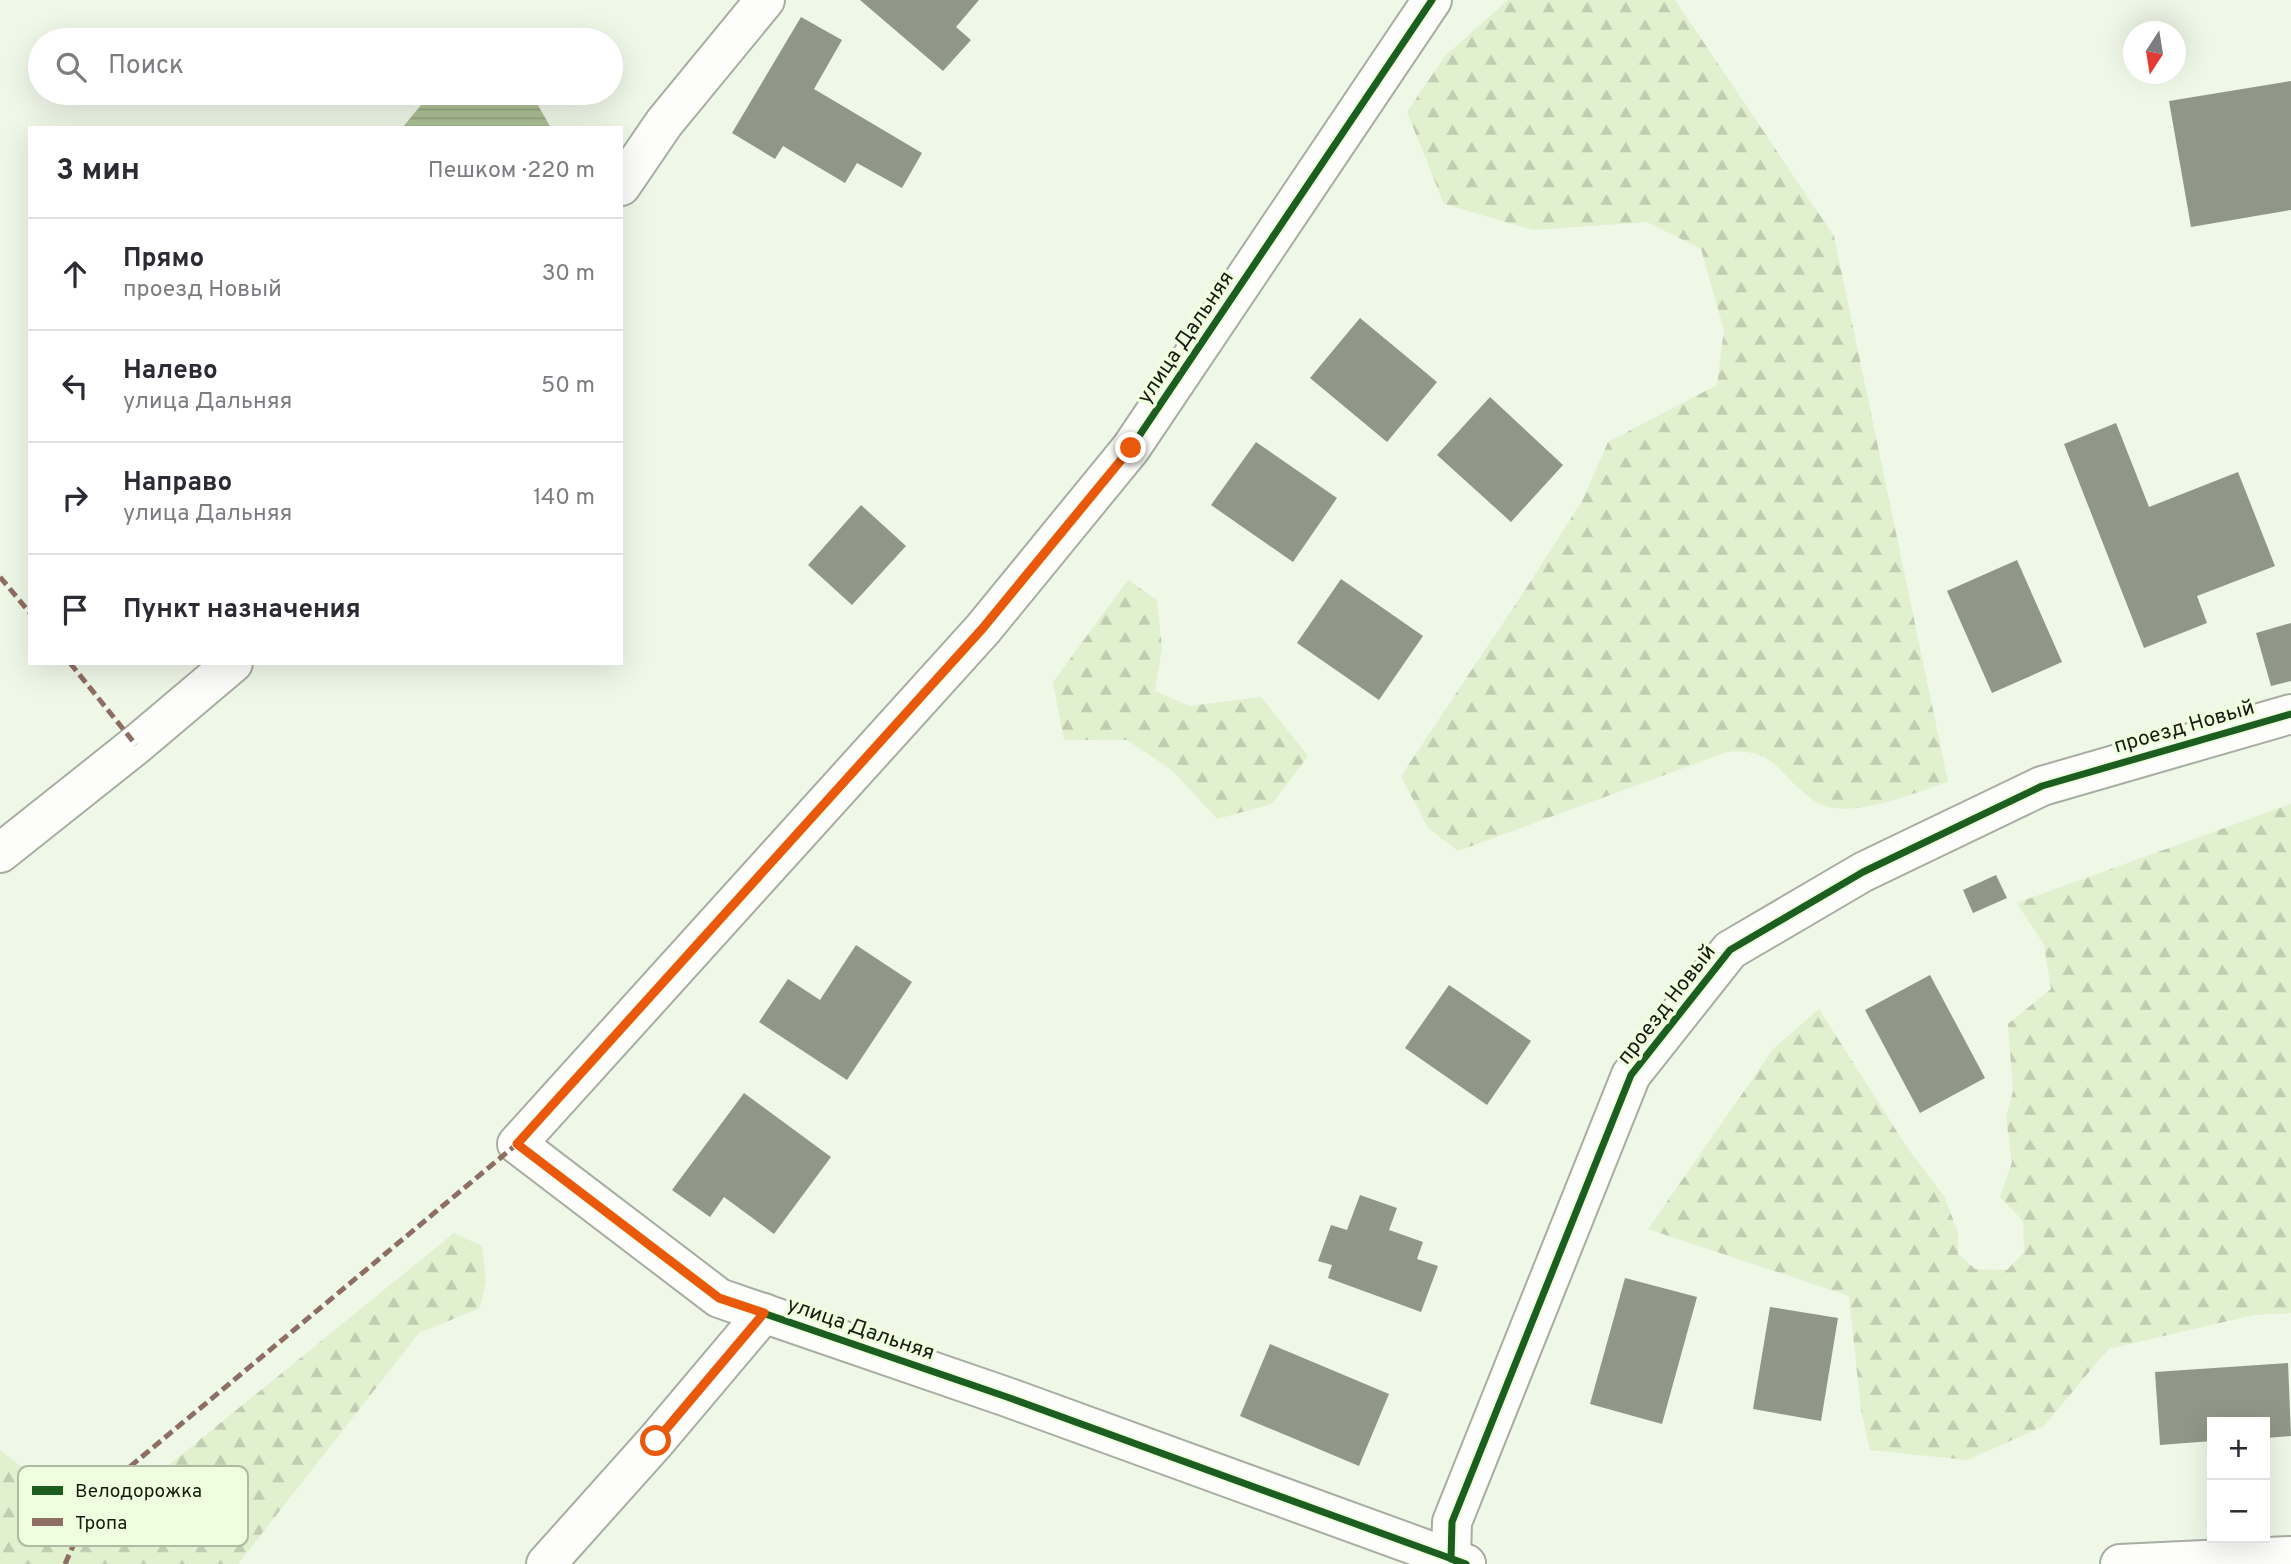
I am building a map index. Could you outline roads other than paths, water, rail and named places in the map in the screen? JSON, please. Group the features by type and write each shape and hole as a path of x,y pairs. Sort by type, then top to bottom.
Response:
{"street":[{"path":"623,183 664,123 765,0"},
{"name":"улица Дальняя","path":"1432,0 1131,448 982,629 517,1144 719,1298 1007,1397 1459,1561"},
{"path":"0,853 136,745 231,665"},
{"name":"проезд Новый","path":"1459,1561 1452,1522 1631,1075 1730,950 1863,872 2042,786 2291,714"},
{"path":"547,1564 764,1313"},
{"path":"2120,1564 2291,1556"}]}
